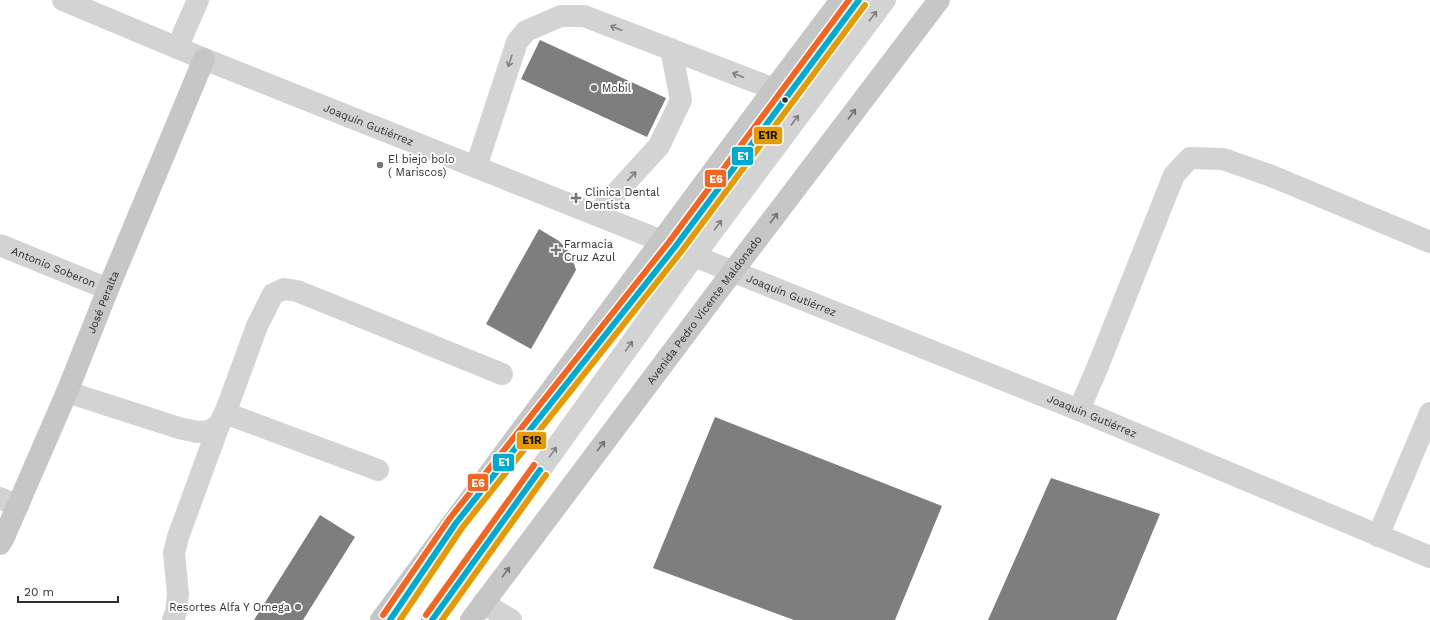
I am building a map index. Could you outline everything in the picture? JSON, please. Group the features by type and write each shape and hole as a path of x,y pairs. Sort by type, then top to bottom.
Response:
{"main road":[{"path":"381,620 669,244 774,89 841,0"},
{"name":"Avenida Pedro Vicente Maldonado","path":"477,612 939,0"},
{"name":"José Peralta","path":"0,544 9,502 67,392 108,289 204,59"}],"street":[{"name":"Joaquín Gutiérrez","path":"63,0 204,59 669,244 694,256 1079,410 1430,558"},
{"path":"177,48 198,0"},
{"path":"390,620 456,523 669,244 859,0"},
{"path":"432,620 694,256 885,0"},
{"path":"476,167 516,42 526,31 561,16 584,16 774,89"},
{"path":"596,215 659,146 681,100 671,49"},
{"path":"1079,410 1174,175 1190,158 1223,160 1269,175 1430,242"},
{"name":"Antonio Soberon","path":"0,245 108,289"},
{"path":"172,620 176,612 178,594 174,552 178,537 257,326 273,294 284,289 297,291 502,374"},
{"path":"67,392 197,432 210,431 222,419"},
{"path":"1378,536 1430,413"},
{"path":"222,419 378,470"},
{"path":"477,612 511,620"}],"building":[{"name":"Mobil","path":"540,40 666,98 647,137 521,79"},
{"path":"539,229 559,241 571,254 576,270 531,349 486,324"},
{"path":"715,417 942,506 895,620 794,620 653,568"},
{"path":"1051,478 1160,514 1116,620 988,620"},
{"path":"320,515 355,537 303,620 254,620"}],"transit line":[{"name":"E6","path":"383,615 450,518 669,242 849,0"},
{"name":"E1","path":"390,620 456,523 675,247 859,0"},
{"name":"E1R","path":"400,620 462,528 681,252 865,5"},
{"name":"E6","path":"426,615 534,465"},
{"name":"E1","path":"432,620 540,470"},
{"name":"E1R","path":"442,620 546,475"}],"place":[{"name":"Mobil","path":"594,88"},
{"name":"El biejo bolo ( Mariscos)","path":"380,165"},
{"name":"Clinica Dental Dentista","path":"576,198"},
{"name":"Farmacia Cruz Azul","path":"556,250"},
{"name":"Resortes Alfa Y Omega","path":"298,607"}]}
